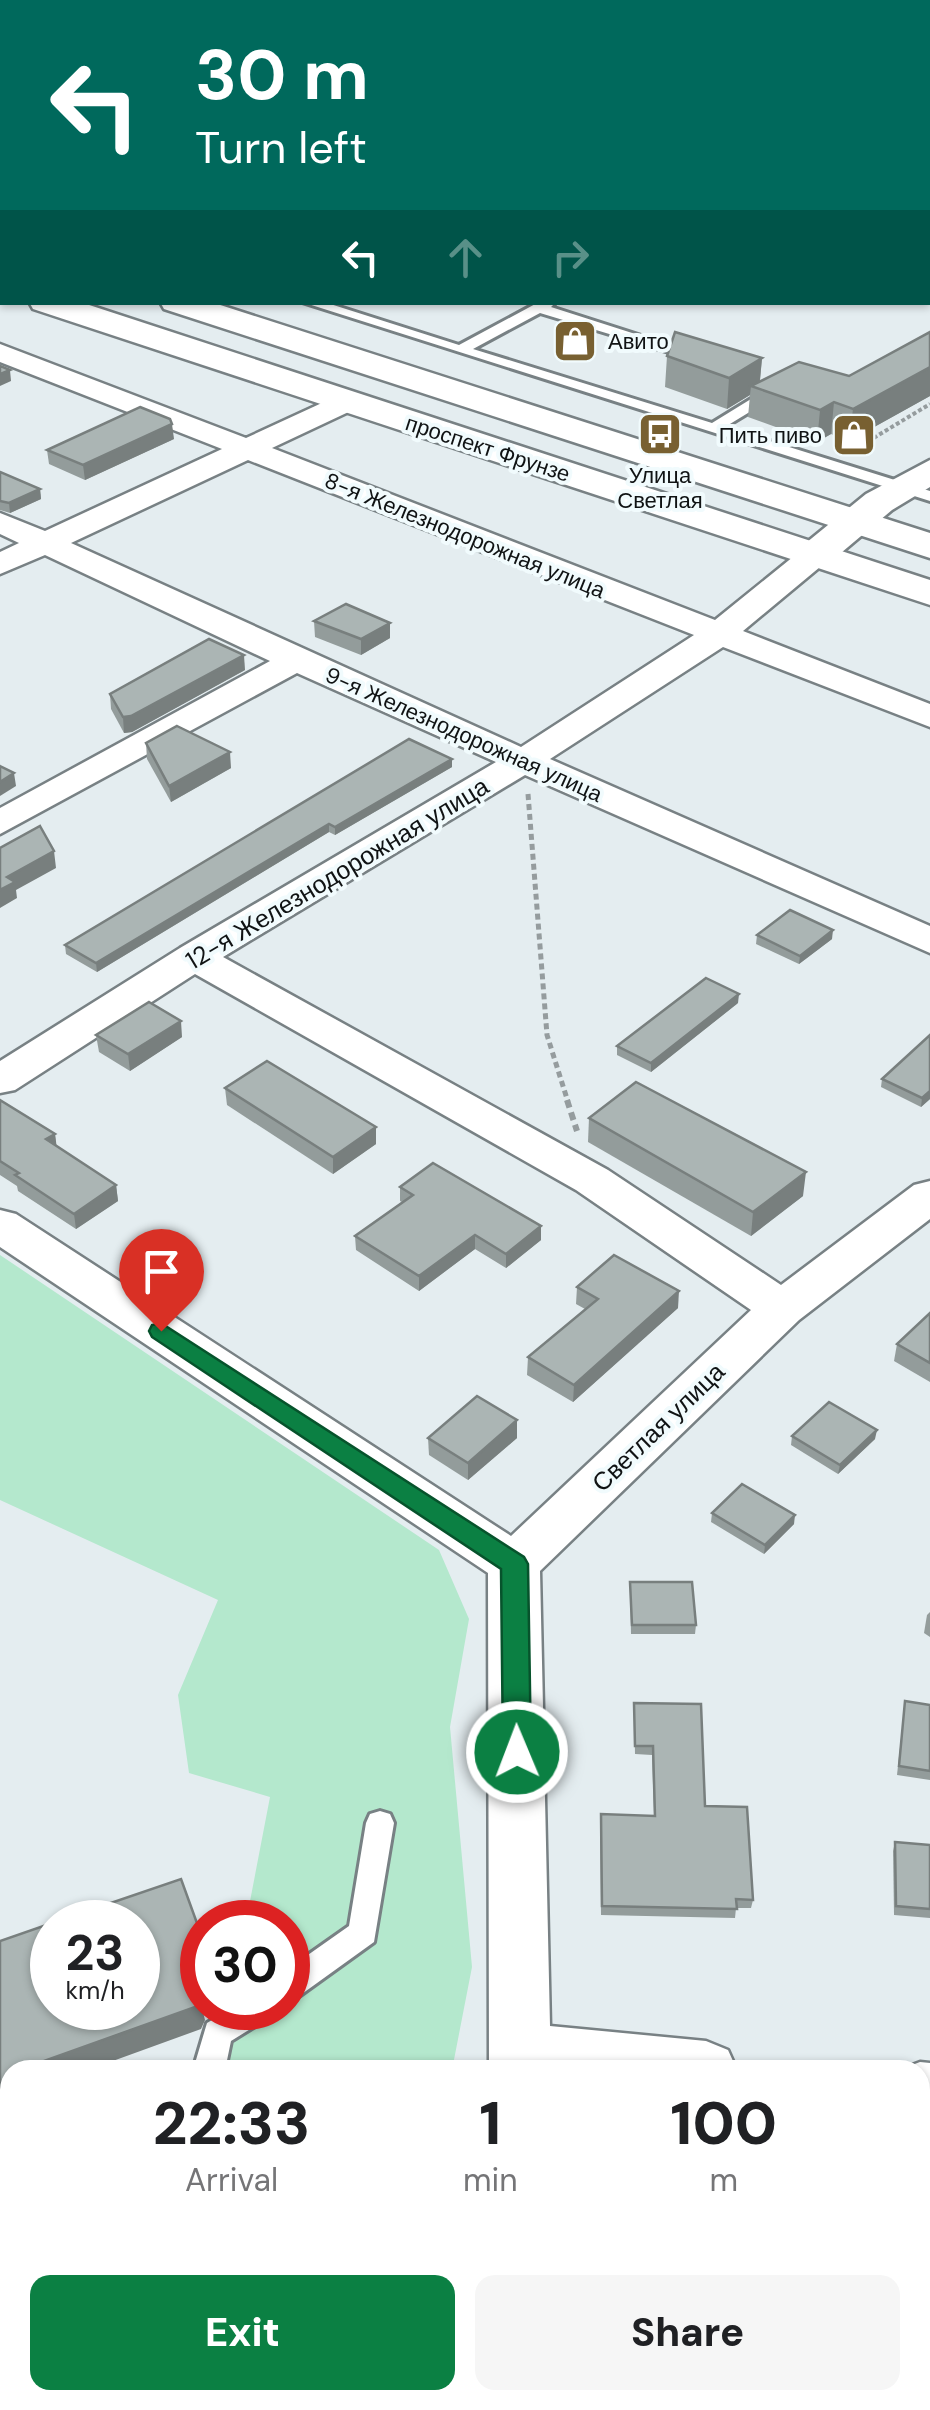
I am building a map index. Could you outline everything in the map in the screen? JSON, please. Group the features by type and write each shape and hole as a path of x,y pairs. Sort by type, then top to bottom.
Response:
{"main road":[{"name":"проспект Фрунзе","path":"54,305 930,593"},
{"name":"проспект Фрунзе","path":"185,305 930,546"},
{"path":"815,554 856,521 921,485"}],"street":[{"name":"8-я Железнодорожная улица","path":"0,352 930,716"},
{"path":"0,564 347,402"},
{"name":"9-я Железнодорожная улица","path":"0,522 296,660 930,941"},
{"name":"12-я Железнодорожная улица","path":"0,1080 194,958 526,760 718,636 815,554"},
{"path":"0,823 296,660"},
{"path":"194,958 592,1180 770,1302"},
{"name":"Светлая улица","path":"514,1564 770,1302 930,1196"},
{"path":"0,1225 514,1564 521,2060"}],"lane":[{"path":"318,305 714,428 921,485"},
{"path":"462,349 545,305 710,360"},
{"path":"714,428 786,384 767,378"},
{"path":"310,1970 363,1933 380,1823"},
{"path":"212,2060 218,2034 224,2030"}],"path":[{"path":"526,760 547,1035 592,1180"}],"green space":[{"path":"0,1255 439,1550 469,1619 450,1727 472,1967 454,2060 220,2060 226,2030 310,2030 310,1900 250,1900 270,1797 189,1773 178,1695 218,1600 0,1500"}],"building":[{"path":"675,332 762,358 729,378 667,356"},
{"path":"930,332 930,367 853,409 834,402 820,410 751,386 799,362 849,376"},
{"path":"140,407 170,419 172,424 83,465 47,450"},
{"path":"0,472 40,489 9,503 0,501"},
{"path":"346,604 390,623 361,639 314,621"},
{"path":"209,639 244,655 123,717 110,694"},
{"path":"177,726 230,752 169,786 146,743"},
{"path":"409,739 452,759 335,827 329,824 96,963 65,945"},
{"path":"0,766 14,773 0,782"},
{"path":"40,826 54,851 7,877 15,882 0,890 0,848"},
{"path":"790,910 833,930 800,956 757,935"},
{"path":"706,978 739,994 651,1063 617,1046"},
{"path":"149,1002 181,1021 128,1054 96,1035"},
{"path":"930,1035 930,1091 922,1098 882,1079"},
{"path":"267,1061 376,1127 333,1157 225,1088"},
{"path":"636,1082 806,1172 753,1212 589,1118"},
{"path":"0,1100 55,1134 46,1139 116,1185 74,1214 15,1175 19,1173 0,1161"},
{"path":"433,1163 541,1226 506,1254 475,1235 419,1276 355,1236 413,1195 400,1187"},
{"path":"614,1255 679,1291 574,1385 528,1357 598,1299 577,1287"},
{"path":"930,1313 930,1363 897,1344"},
{"path":"477,1396 517,1420 468,1463 428,1438"},
{"path":"829,1402 877,1430 840,1465 792,1436"},
{"path":"742,1484 795,1515 765,1545 712,1513"},
{"path":"630,1582 692,1582 696,1625 632,1625"},
{"path":"905,1701 930,1705 930,1771 899,1766"},
{"path":"634,1703 701,1704 705,1806 747,1807 753,1900 736,1899 737,1909 602,1906 601,1814 655,1816 653,1746 635,1746"},
{"path":"895,1842 930,1845 930,1909 896,1906"},
{"path":"181,1879 189,1900 180,1900 180,2012 160,2020 160,1900 119,1900"},
{"path":"30,1931 30,2030 131,2030 47,2060 0,2060 0,1941"}],"place":[{"name":"Авито","path":"575,341"},
{"name":"Улица Светлая","path":"660,434"},
{"name":"Пить пиво","path":"854,435"}],"route":[{"path":"161,1331 514,1564 517,1752"}]}
